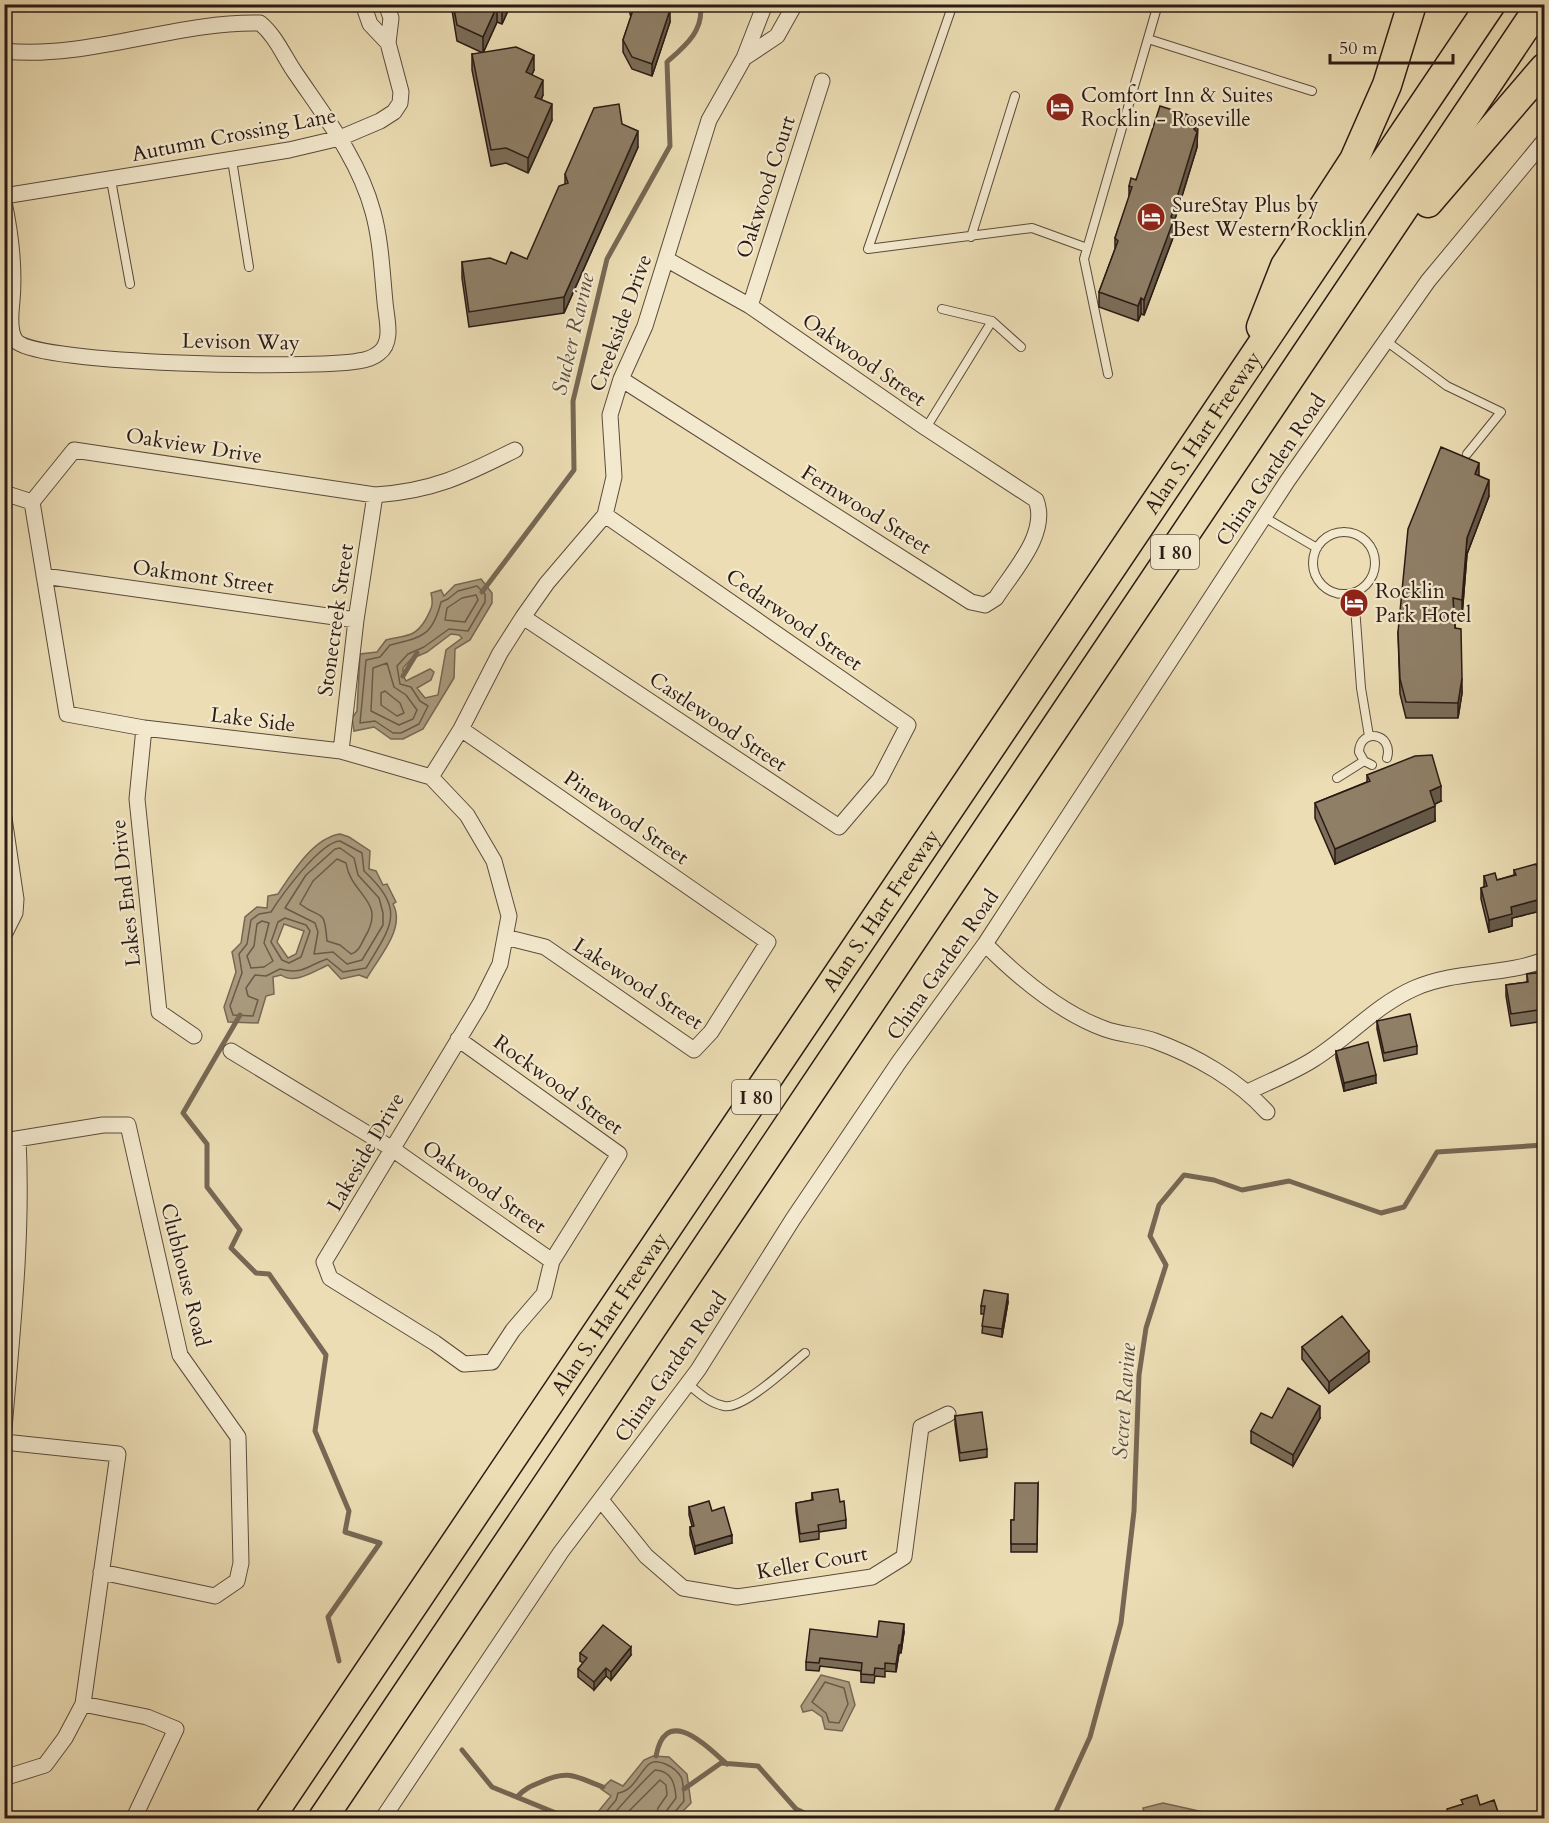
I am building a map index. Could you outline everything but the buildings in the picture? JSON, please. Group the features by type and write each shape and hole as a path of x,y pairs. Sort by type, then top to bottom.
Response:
{"highway":[{"path":"1242,376 1285,266 1354,160 1387,85 1412,4"},
{"name":"Alan S. Hart Freeway","path":"270,1818 1491,4"},
{"name":"Alan S. Hart Freeway","path":"323,1818 1319,338 1541,4"},
{"path":"1319,338 1448,179 1545,68"}],"street":[{"name":"Autumn Crossing Lane","path":"363,4 370,24 388,43"},
{"name":"Autumn Crossing Lane","path":"4,196 232,160 340,138 380,121 394,112 400,103 402,92 388,43 391,18 386,4"},
{"name":"Creekside Drive","path":"431,777 461,729 500,653 523,617 547,583 605,515 614,477 610,415 621,380 645,326 709,120 744,58 765,4"},
{"name":"Creekside Drive","path":"744,58 777,36 795,4"},
{"name":"Levison Way","path":"4,51 61,50 223,24 260,23 270,31 289,65 340,138 360,176 374,212 389,327 382,351 372,358 357,362 327,364 132,361 67,354 26,346 16,340 12,329 10,315 14,266 12,237 4,202"},
{"name":"Oakwood Court","path":"750,306 822,81"},
{"name":"China Garden Road","path":"383,1818 561,1552 688,1384 737,1312 793,1219 899,1062 986,944 1264,517 1428,281 1545,141"},
{"name":"Oakwood Street","path":"666,259 750,306 926,428 1036,500"},
{"name":"Fernwood Street","path":"621,380 971,602 985,605 996,598 1040,526 1041,512 1036,500"},
{"name":"Oakview Drive","path":"32,502 74,450 375,495"},
{"path":"375,495 411,492 448,482 515,450"},
{"path":"4,493 32,502 44,576"},
{"name":"Stonecreek Street","path":"341,751 356,620 375,495"},
{"name":"Cedarwood Street","path":"605,515 908,725 880,779"},
{"name":"Oakmont Street","path":"44,576 356,620"},
{"name":"Lake Side","path":"44,576 67,714 144,728 341,751 431,777"},
{"name":"Castlewood Street","path":"523,617 839,827 880,779"},
{"name":"Lakes End Drive","path":"144,728 137,799 159,1012 194,1036"},
{"name":"Pinewood Street","path":"461,729 768,942"},
{"name":"Lakeside Drive","path":"431,777 467,815 494,861 509,916 500,964 480,1004 391,1148 345,1231 324,1262 330,1278 435,1343 464,1364 492,1362 513,1330 544,1294 552,1261"},
{"path":"4,818 16,906 4,935"},
{"name":"Lakewood Street","path":"505,937 545,947 694,1050 711,1032 768,942"},
{"path":"986,944 1005,964 1068,1010 1106,1030 1154,1041 1199,1061 1248,1092 1266,1112"},
{"path":"1248,1092 1314,1059 1384,1004 1415,988 1444,978 1530,966 1545,960"},
{"name":"Rockwood Street","path":"458,1039 619,1154 552,1261"},
{"name":"Oakwood Street","path":"231,1051 391,1148 552,1261"},
{"name":"Clubhouse Road","path":"11,1140 103,1125 128,1125 180,1355 238,1437 241,1563 237,1581 215,1596 101,1572"},
{"path":"4,1429 21,1192 11,1140"},
{"name":"Keller Court","path":"601,1500 645,1556 683,1588 737,1597 872,1577 904,1557 921,1427 948,1414"},
{"path":"4,1442 118,1454 83,1704 65,1738 45,1765 10,1776 4,1774"},
{"path":"83,1704 147,1717 176,1729 134,1818"}],"lane":[{"path":"953,4 868,249 1032,228 1087,248"},
{"path":"1108,374 1084,258 1158,4"},
{"path":"1148,39 1312,91"},
{"path":"971,237 1015,96"},
{"path":"232,160 249,267"},
{"path":"111,180 130,284"},
{"path":"942,309 993,321 1021,347"},
{"path":"926,428 993,321"},
{"path":"1386,341 1447,386 1501,412 1467,454"},
{"path":"1264,517 1317,548"},
{"path":"1341,532 1359,535 1369,543 1375,553 1376,566 1372,578 1365,587 1354,593 1341,594 1330,591 1320,583 1314,572 1313,560 1317,548 1324,539 1341,532"},
{"path":"1354,593 1361,688 1369,736"},
{"path":"1337,778 1368,763 1359,747 1369,736 1378,736 1386,741 1389,749 1388,758"},
{"path":"688,1384 706,1399 725,1406 743,1402 805,1353"}],"water":[{"path":"481,579 492,593 492,603 470,640 455,649 454,678 423,729 403,739 391,739 374,727 354,731 352,718 357,711 360,654 377,652 386,640 414,633 431,610 431,593 441,590 444,596 455,585","holes":["451,634 462,638 446,650 438,695 425,698 417,688 431,680 434,672 430,669 406,681 404,677 408,670 403,671 403,668 411,659 427,652"]},
{"path":"340,834 349,837 370,851 369,869 376,871 383,885 387,884 396,902 393,904 396,923 389,942 367,978 359,975 341,979 328,965 298,978 286,978 281,975 273,977 274,994 266,996 258,1023 228,1022 224,1007 236,972 232,952 241,943 245,917 257,907 267,908 268,896 278,894 312,849 330,837","holes":["284,924 304,931 296,954 288,958 277,942"]},
{"path":"821,1675 849,1682 855,1705 842,1731 825,1729 822,1717 812,1710 803,1712 801,1706"},
{"path":"653,1756 669,1757 687,1774 691,1803 676,1818 593,1818 611,1796 601,1789 611,1780 623,1786 644,1760"},
{"path":"1163,1803 1230,1818 1145,1818 1143,1808"}],"waterway":[{"name":"Sucker Ravine","path":"482,592 574,470 573,401 607,259 670,146 667,62 697,30 701,13 700,4"},
{"name":"Sucker Ravine","path":"403,676 417,653"},
{"name":"Sucker Ravine","path":"240,1015 183,1113 207,1144 207,1187 240,1230 231,1248 256,1273 269,1274 326,1355 315,1431 349,1511 345,1532 380,1543 328,1617 339,1661"},
{"name":"Secret Ravine","path":"1053,1818 1090,1737 1121,1623 1134,1511 1139,1375 1146,1328 1166,1265 1150,1236 1159,1205 1184,1175 1214,1180 1242,1190 1289,1181 1381,1213 1404,1207 1437,1152 1544,1145"},
{"path":"656,1756 661,1741 668,1733 677,1731 698,1740 727,1764"},
{"name":"Sucker Ravine","path":"462,1750 492,1787 568,1818"},
{"name":"Sucker Ravine","path":"684,1789 721,1763 758,1766 796,1809 815,1818"},
{"path":"517,1797 531,1786 566,1775 603,1787"}],"place":[{"name":"Comfort Inn & Suites Rocklin - Roseville","path":"1060,107"},
{"name":"SureStay Plus by Best Western Rocklin","path":"1151,217"},
{"name":"Rocklin Park Hotel","path":"1354,603"}]}
